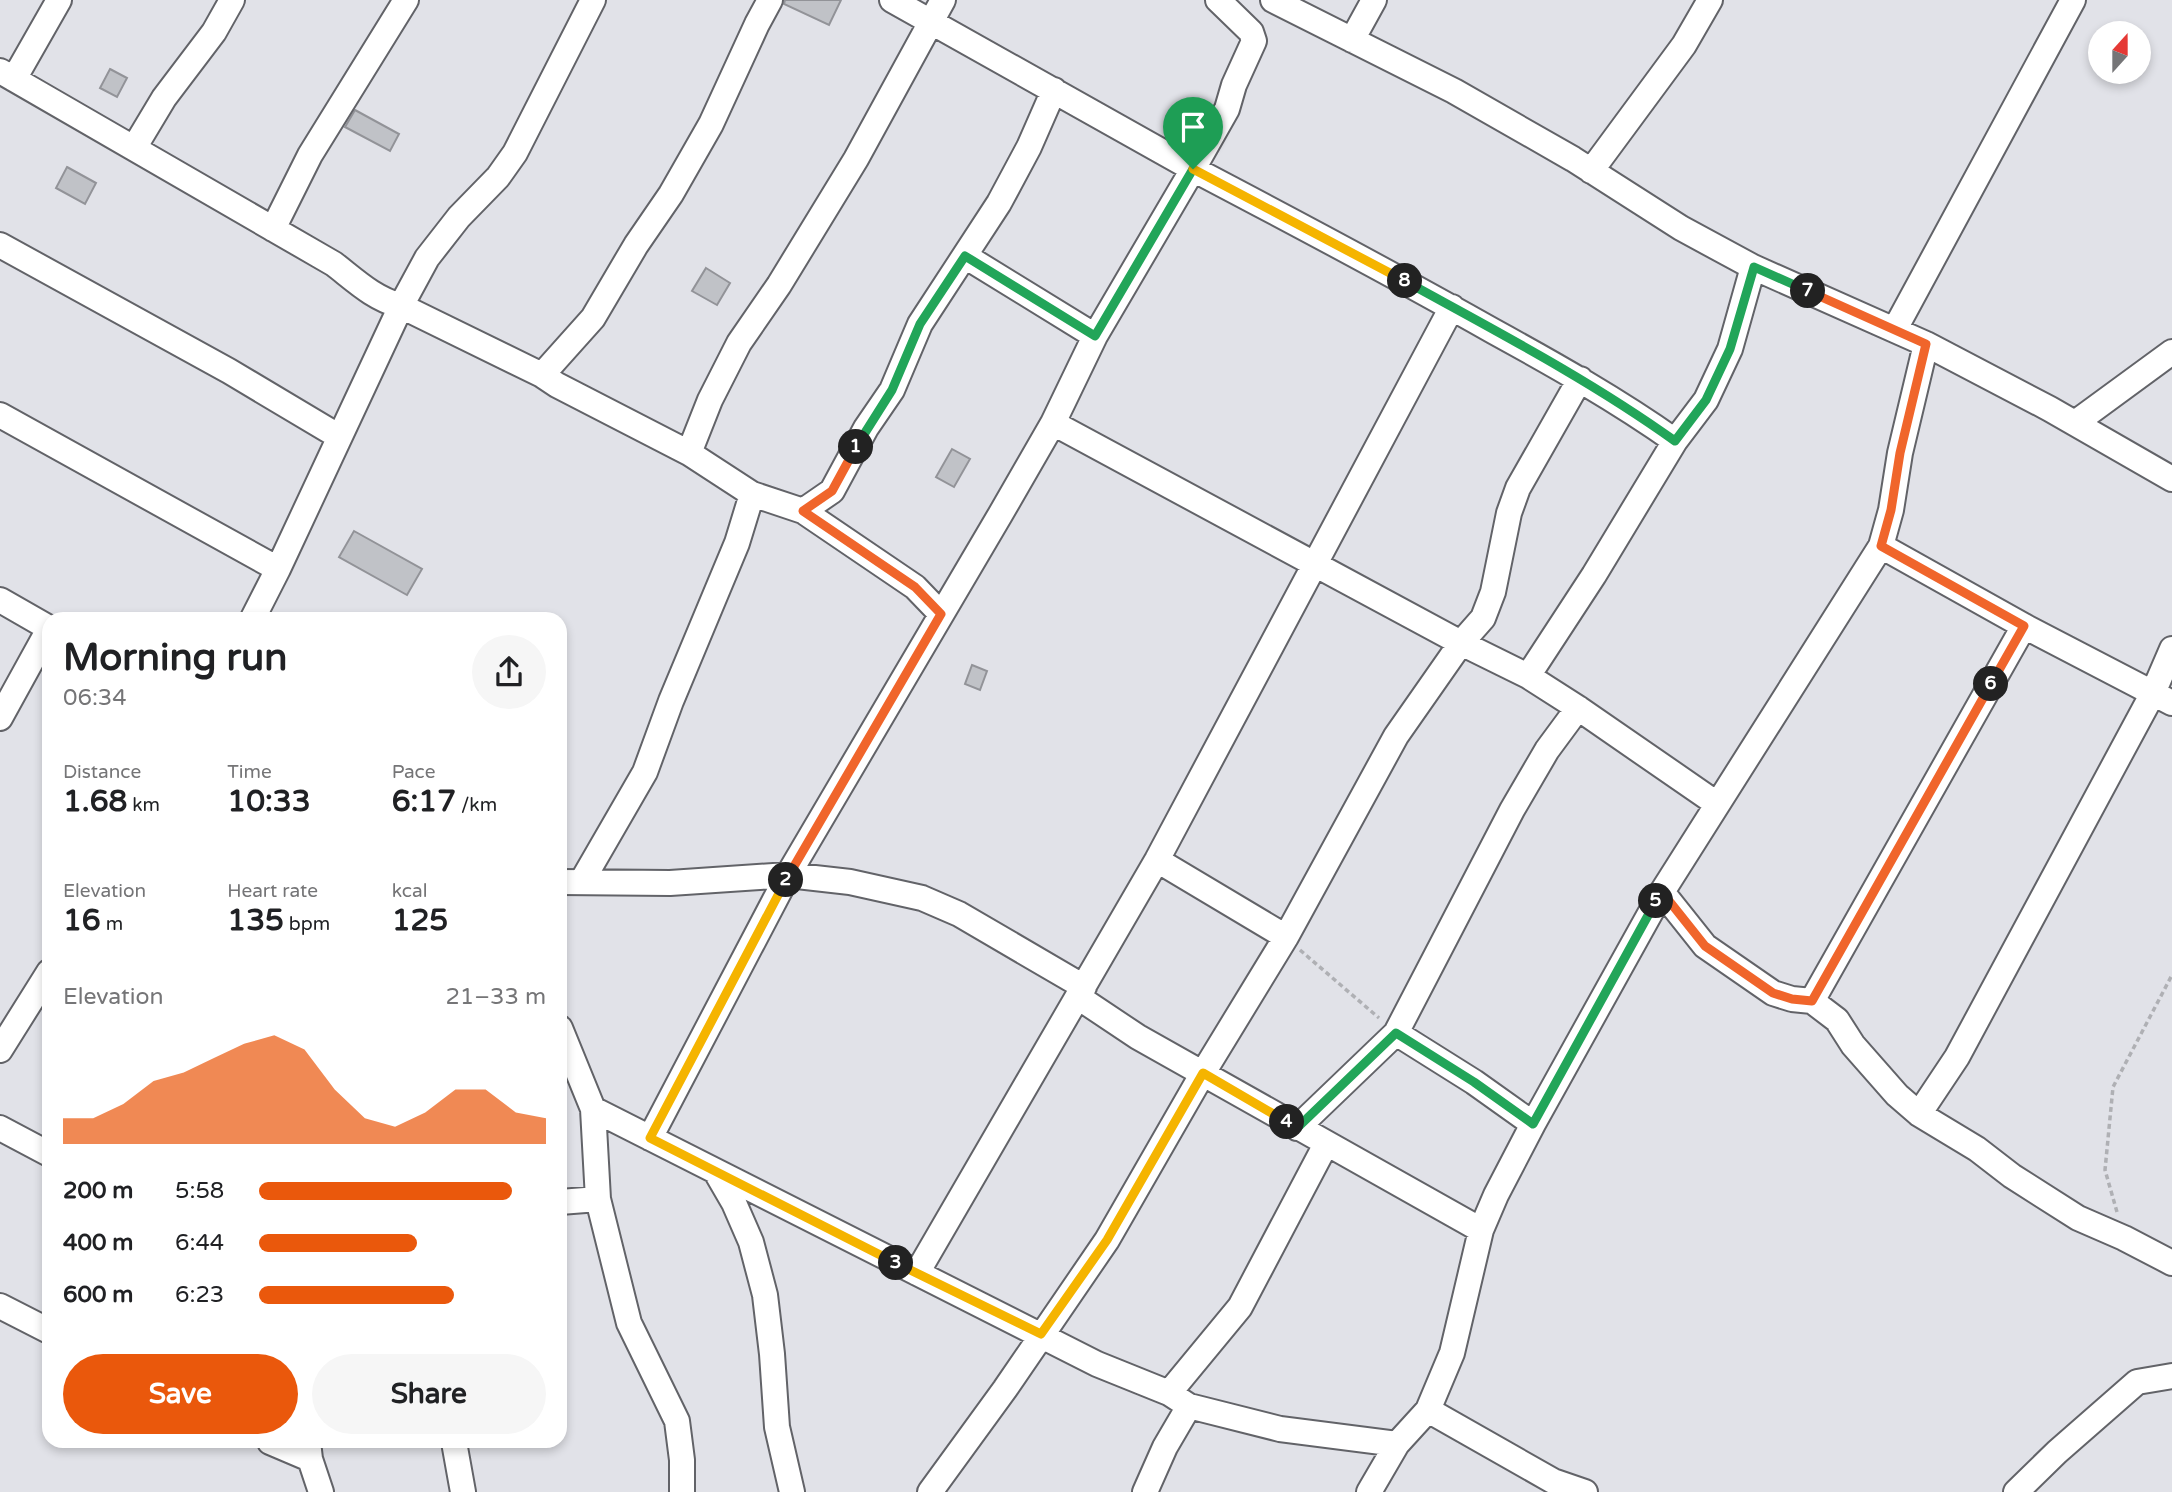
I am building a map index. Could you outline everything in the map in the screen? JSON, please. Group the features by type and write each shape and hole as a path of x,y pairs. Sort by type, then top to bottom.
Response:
{"street":[{"path":"59,0 7,75 334,264 382,300 401,306 542,375 690,453 752,494 803,511 915,587 941,614"},
{"path":"134,148 164,98 214,32 232,0"},
{"path":"273,229 310,155 406,0"},
{"path":"256,612 338,436 427,258 444,234 498,177 515,153 593,0"},
{"path":"542,375 593,318 636,245 671,194 711,124 770,0"},
{"path":"892,0 937,10 1054,90 1193,169 1452,307 1580,379 1638,414 1675,441"},
{"path":"650,1138 788,875 1053,422 1095,336 1227,109 1234,85 1253,46 1254,36 1218,0"},
{"path":"1273,0 1454,91 1591,171 1681,229 1754,267 1926,344 2075,423 2172,480"},
{"path":"1352,40 1374,0"},
{"path":"1591,171 1684,45 1710,0"},
{"path":"1895,329 2073,0"},
{"path":"690,453 710,400 739,343 779,285 856,159 937,10"},
{"path":"803,511 832,491 866,429 892,390 920,324 999,203 1029,147 1054,90"},
{"path":"0,245 229,371 338,436"},
{"path":"965,256 1095,336"},
{"path":"1528,676 1594,575 1675,441 1706,400 1730,349 1754,267"},
{"path":"917,1273 1157,860 1452,307"},
{"path":"1368,1492 1397,1444 1428,1410 1452,1353 1481,1230 1533,1124 1662,892 1881,546 1926,344"},
{"path":"2075,423 2172,352"},
{"path":"930,1492 1005,1389 1107,1240 1203,1073 1286,937 1396,736 1461,643 1483,618 1493,592 1509,513 1518,488 1580,379"},
{"path":"0,415 278,569"},
{"path":"1053,422 1461,643 1528,676 1717,804"},
{"path":"571,881 645,772 671,701 737,543 752,494"},
{"path":"1881,546 2024,626 2162,698"},
{"path":"0,600 42,625"},
{"path":"1812,1001 2024,626"},
{"path":"0,718 42,642"},
{"path":"1919,1114 1946,1076 2162,698 2172,649"},
{"path":"1297,1128 1396,1033 1512,810 1547,750 1578,708"},
{"path":"1157,860 1286,937"},
{"path":"571,881 670,883 788,875 850,882 922,898 959,914 1081,992 1138,1037 1481,1230"},
{"path":"1662,892 1705,946 1773,993 1812,1001 1837,1020 1853,1045 1897,1095 1919,1114 1977,1149 2012,1176 2078,1218 2172,1263"},
{"path":"0,1050 42,983"},
{"path":"1396,1033 1474,1082 1533,1124"},
{"path":"567,1045 593,1109 597,1199 629,1323 677,1421 682,1460 682,1492"},
{"path":"593,1109 1097,1364 1179,1400 1280,1429 1397,1444"},
{"path":"0,1128 42,1150"},
{"path":"1145,1492 1165,1447 1179,1400 1240,1307 1326,1144"},
{"path":"716,1172 734,1203 751,1242 765,1295 777,1427 792,1492"},
{"path":"567,1201 597,1199"},
{"path":"0,1306 42,1327"},
{"path":"2016,1492 2137,1382 2172,1377"},
{"path":"1428,1410 1550,1486 1586,1492"},
{"path":"287,1448 309,1451 321,1492"},
{"path":"455,1448 463,1492"}],"path":[{"path":"1286,937 1396,1033"},
{"path":"2124,1238 2105,1170 2112,1087 2172,975"}],"building":[{"path":"785,0 841,0 829,25 784,4"},
{"path":"110,69 127,78 117,97 100,88"},
{"path":"355,110 399,134 390,151 345,127"},
{"path":"67,167 96,183 85,204 56,188"},
{"path":"706,268 730,283 717,305 692,291"},
{"path":"952,449 970,459 954,487 936,477"},
{"path":"354,531 422,569 407,595 339,557"},
{"path":"972,665 987,671 980,690 965,684"}],"route":[{"path":"1193,169 1325,238 1580,379 1638,414 1675,441 1706,400 1730,349 1754,267 1926,344 1881,546 2024,626 1812,1001 1773,993 1705,946 1662,892 1533,1124 1474,1082 1396,1033 1297,1128 1203,1073 1107,1240 1041,1334 650,1138 788,875 941,614 915,587 803,511 832,491 866,429 892,390 920,324 965,256 1095,336 1193,169"}]}
